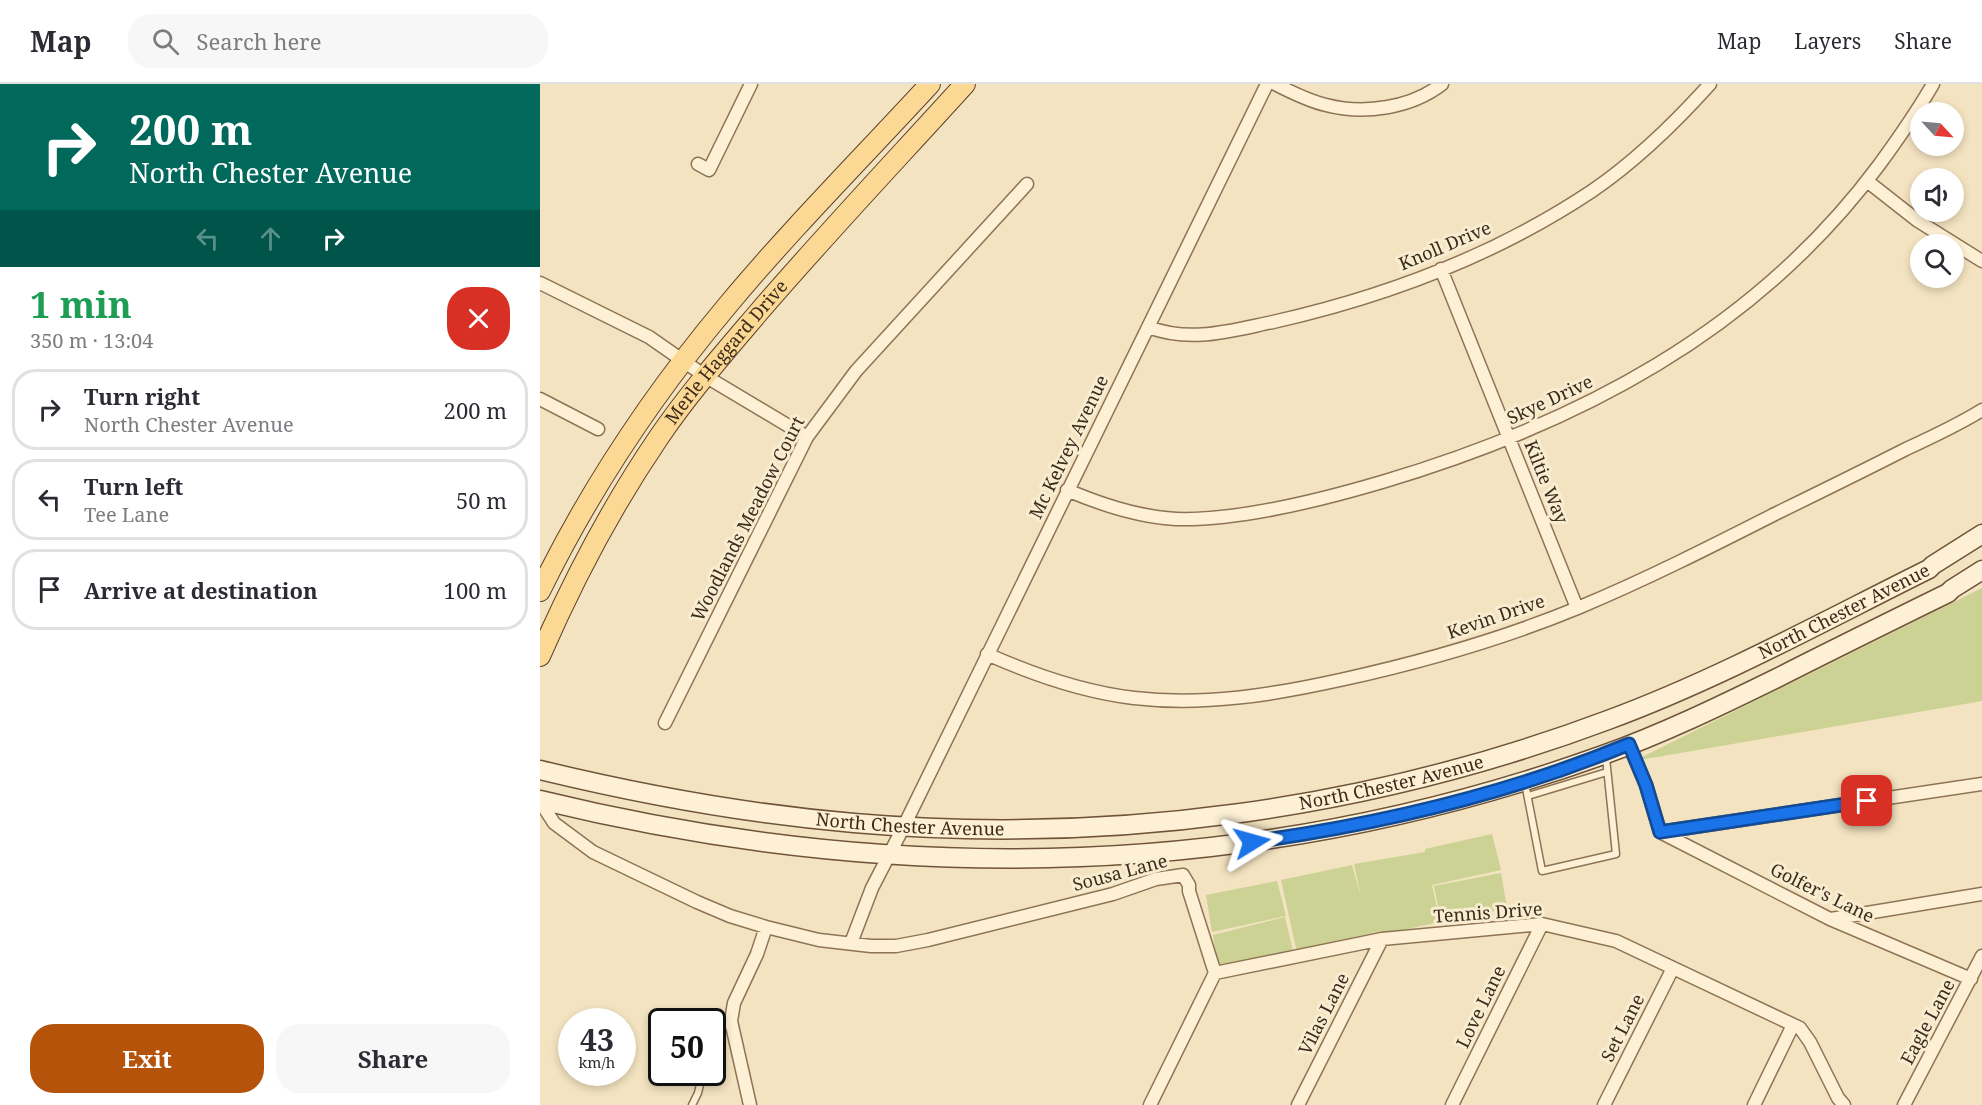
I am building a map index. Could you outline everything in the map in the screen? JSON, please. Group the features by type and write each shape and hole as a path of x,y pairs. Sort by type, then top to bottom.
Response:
{"main road":[{"name":"Merle Haggard Drive","path":"540,591 562,548 601,482 683,361 743,287 930,84"},
{"name":"Merle Haggard Drive","path":"540,656 577,576 618,502 660,437 705,376 776,292 965,84"},
{"name":"North Chester Avenue","path":"540,770 664,797 783,816 904,826 1046,828 1142,824 1290,806 1399,785 1479,764 1559,738 1641,707 1711,676 1929,569 1982,534"},
{"name":"North Chester Avenue","path":"540,801 658,827 754,842 889,855 982,859 1144,854 1295,836 1372,821 1487,793 1526,788 1606,763 1629,744 1724,704 1937,598 1982,570"},
{"path":"1526,788 1529,765 1559,738"}],"street":[{"path":"698,164 709,170 751,84"},
{"name":"Mc Kelvey Avenue","path":"851,944 872,888 1267,84"},
{"path":"1275,84 1306,99 1328,106 1351,109 1373,109 1396,105 1418,98 1442,84"},
{"name":"Knoll Drive","path":"1148,327 1179,336 1196,336 1240,329 1351,301 1441,269 1529,229 1593,190 1652,143 1687,110 1710,84"},
{"name":"Skye Drive","path":"1067,490 1123,511 1151,516 1175,519 1221,517 1362,488 1425,469 1509,438 1576,409 1623,386 1706,334 1771,282 1811,244 1867,181 1898,139 1933,84"},
{"path":"1867,181 1918,221 1982,261"},
{"name":"Woodlands Meadow Court","path":"665,723 807,437 856,372 1027,184"},
{"name":"Kiltie Way","path":"1441,269 1577,608"},
{"path":"540,283 649,337 705,376 807,437"},
{"path":"540,399 598,429"},
{"name":"Kevin Drive","path":"987,654 1018,668 1095,692 1174,701 1246,698 1310,687 1384,670 1458,650 1577,608 1677,563 1982,410"},
{"path":"1629,744 1646,785 1660,832 1982,784"},
{"path":"540,801 554,823 593,852 697,902 730,916 766,927 819,940 851,944"},
{"name":"Golfer's Lane","path":"1660,832 1830,919 1971,979"},
{"name":"Sousa Lane","path":"851,944 896,946 928,940 1113,894 1156,879 1183,875 1189,885 1215,973"},
{"path":"1830,919 1982,894"},
{"name":"Tennis Drive","path":"1215,973 1382,939 1542,924 1616,941 1800,1028 1844,1105"},
{"name":"Love Lane","path":"1452,1105 1542,924"},
{"path":"750,1105 731,1021 734,1003 757,954 766,927"},
{"name":"Vilas Lane","path":"1299,1105 1382,939"},
{"name":"Eagle Lane","path":"1904,1105 1982,956"},
{"name":"Set Lane","path":"1604,1105 1673,968"},
{"path":"1150,1105 1215,973"},
{"path":"1754,1105 1793,1025"}],"lane":[{"path":"1526,788 1542,871 1617,854 1606,763"},
{"path":"726,1025 731,1021"},
{"path":"692,1105 700,1086"}],"green space":[{"path":"1982,588 1982,701 1634,761"},
{"path":"1492,834 1501,870 1432,885 1440,922 1297,953 1281,880 1352,865 1361,897 1354,864 1425,852 1425,849"},
{"path":"1501,873 1507,908 1441,923 1434,886"},
{"path":"1277,881 1286,916 1212,932 1206,895"},
{"path":"1285,917 1294,955 1218,968 1213,935"}],"route":[{"path":"1252,842 1350,826 1487,793 1629,744 1646,785 1660,832 1867,801"}]}
